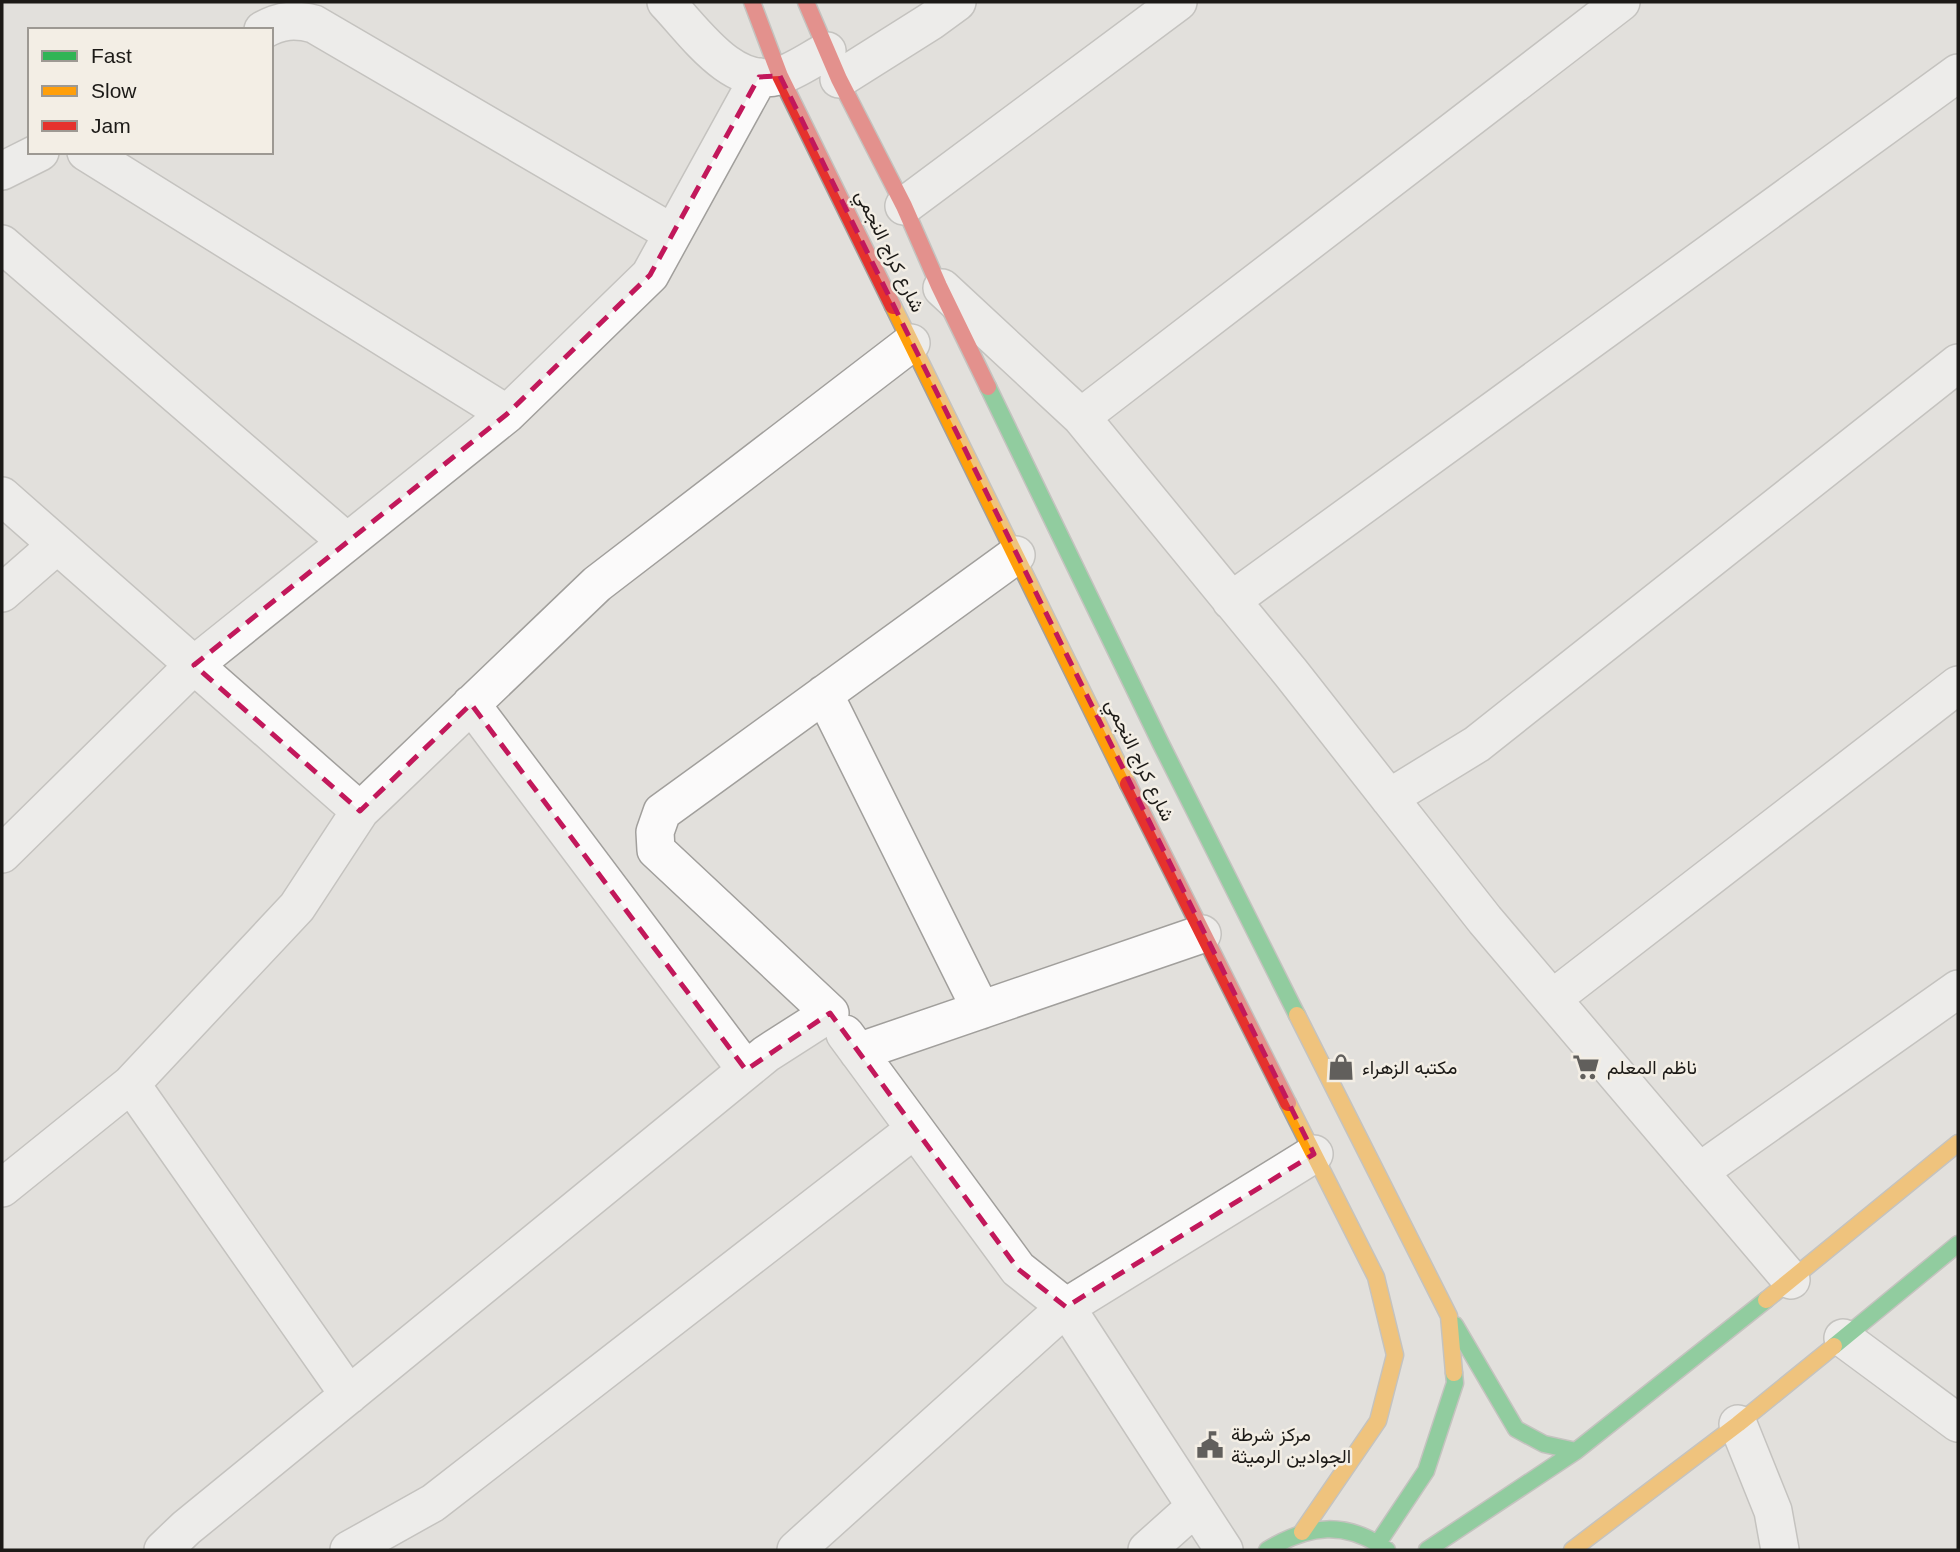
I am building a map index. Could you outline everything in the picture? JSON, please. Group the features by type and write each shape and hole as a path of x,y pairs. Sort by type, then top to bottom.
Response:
{"main road":[{"name":"شارع كراج النجمي","path":"752,2 770,76 912,342 1202,934 1376,1277 1395,1355 1378,1421 1302,1532"},
{"path":"806,2 833,65 904,206 939,286 1161,744 1449,1316 1516,1430 1550,1448 1576,1451"},
{"path":"1427,1550 1576,1451 1958,1143"},
{"path":"1572,1550 1738,1424 1958,1244"},
{"path":"1267,1550 1302,1532 1341,1530 1383,1547 1426,1471 1454,1383 1449,1316"}],"street":[{"path":"666,2 728,66 743,74 770,76 833,65 931,21 957,2"},
{"path":"904,206 1178,2"},
{"path":"1081,417 1621,2"},
{"path":"266,28 295,19 314,24 672,233"},
{"path":"1231,601 1958,73"},
{"path":"2,854 194,665 507,414 650,275 672,233 770,76"},
{"path":"2,172 36,154"},
{"path":"89,154 507,414"},
{"path":"2,244 347,542"},
{"path":"939,286 1081,417 1291,673 1485,920 1791,1280"},
{"path":"2,1188 131,1084 297,907 360,811 597,583 912,342"},
{"path":"1389,798 1477,744 1958,363"},
{"path":"2,496 360,811"},
{"path":"2,593 57,545"},
{"path":"1016,555 662,812 655,832 656,850 830,1013 1018,1269 1066,1307 1224,1550"},
{"path":"1552,999 1958,685"},
{"path":"824,694 981,1010"},
{"path":"471,704 746,1070"},
{"path":"858,1052 1202,934"},
{"path":"1699,1171 1958,989"},
{"path":"163,1550 186,1528 746,1070 830,1013"},
{"path":"131,1084 349,1395"},
{"path":"349,1550 433,1503 915,1129"},
{"path":"796,1550 1066,1307 1314,1154"},
{"path":"1843,1338 1958,1423"},
{"path":"1738,1424 1773,1511 1780,1550"},
{"path":"1147,1550 1195,1507"}],"highlighted area":[{"path":"780,76 1314,1154 1066,1307 1018,1269 830,1013 746,1070 471,704 360,811 194,665 507,414 650,275 759,77"}],"traffic: fast":[{"path":"988,387 1161,744 1297,1015"},
{"path":"1834,1346 1958,1244"},
{"path":"1427,1550 1576,1451 1766,1300"},
{"path":"1455,1325 1516,1429 1544,1444 1576,1451"},
{"path":"1378,1543 1426,1471 1455,1383 1454,1373"},
{"path":"1267,1550 1297,1535 1327,1529 1357,1534 1387,1550"}],"traffic: slow":[{"path":"893,306 1128,784"},
{"path":"1297,1015 1449,1316 1454,1373"},
{"path":"1288,1103 1376,1277 1395,1355 1378,1421 1302,1532"},
{"path":"1766,1300 1958,1143"},
{"path":"1572,1550 1738,1424 1834,1346"}],"traffic: jam":[{"path":"752,2 780,76 893,306"},
{"path":"806,2 839,79 904,206 988,387"},
{"path":"1128,784 1288,1103"}],"place":[{"name":"مكتبه الزهراء","path":"1341,1067"},
{"name":"ناظم المعلم","path":"1586,1067"},
{"name":"مركز شرطة الجوادين الرميثة","path":"1210,1445"}]}
